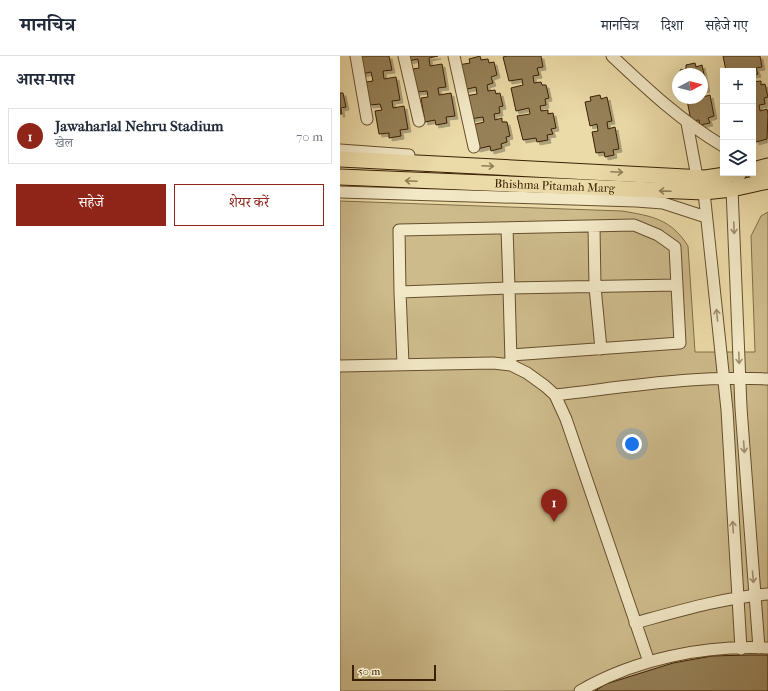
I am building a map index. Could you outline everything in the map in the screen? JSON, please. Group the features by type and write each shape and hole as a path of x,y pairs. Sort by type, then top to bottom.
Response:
{"main road":[{"name":"Bhishma Pitamah Marg","path":"340,159 705,178 720,176"},
{"name":"Bhishma Pitamah Marg","path":"340,178 450,183 636,195 704,192 732,189 761,169"}],"street":[{"path":"356,56 367,119"},
{"path":"404,56 419,121"},
{"path":"454,56 474,147"},
{"path":"612,56 657,98 687,123 720,144"},
{"path":"687,123 697,177"},
{"path":"340,150 441,158 449,164"},
{"path":"580,691 600,679 649,662 710,650 764,648 755,595 740,377 732,189"},
{"path":"340,192 636,195 706,217"},
{"path":"704,192 723,378 739,597 741,649"},
{"path":"594,226 595,287 601,349"},
{"path":"340,366 493,363 601,349 680,343 675,247 658,235 634,226 399,230 402,364"},
{"path":"507,228 511,360 555,395 566,419 649,662"},
{"path":"400,292 509,288 677,285"},
{"path":"555,395 723,378 768,378"},
{"path":"635,623 679,610 739,597 768,594"}],"shaded area":[{"path":"340,201 622,211 660,220 675,230 688,246 695,352 755,352 751,236 761,216 768,212 768,691 340,691"}],"building":[{"path":"358,56 389,56 392,70 383,71 384,79 396,77 400,100 392,101 393,108 404,106 408,129 400,130 401,136 389,138 389,133 379,134 375,111 382,110 380,104 370,105 366,82 373,81 371,72 362,74"},
{"path":"407,56 438,56 429,58 430,66 442,64 446,87 438,88 439,95 451,93 455,116 446,117 447,123 436,125 435,120 425,122 421,98 428,97 427,91 417,92 413,69 419,68 418,59 408,61"},
{"path":"480,56 481,60 488,59 489,63 494,62 497,75 491,77 493,83 487,85 488,91 495,90 496,94 500,93 503,106 499,107 500,113 494,114 495,120 502,118 502,122 507,122 510,136 506,137 507,142 501,144 502,148 491,151 490,146 477,149 472,125 484,122 483,117 470,119 465,96 477,94 476,87 463,90 458,65 470,63 469,59"},
{"path":"541,56 543,67 537,68 539,75 533,76 534,83 541,82 542,85 546,85 549,98 545,99 546,105 540,106 541,111 548,110 548,114 553,113 556,128 551,129 553,134 547,135 548,140 537,142 536,138 523,140 517,116 530,114 529,108 516,111 511,88 523,85 522,79 509,81 503,57"},
{"path":"723,56 760,56 762,67 725,68"},
{"path":"695,63 696,67 702,65 703,68 686,68 686,65"},
{"path":"761,81 761,85 765,84 768,97 764,98 765,104 759,105 760,111 767,109 767,139 756,142 756,82"},
{"path":"340,93 343,93 346,107 341,108 342,114 340,114"},
{"path":"600,95 601,99 607,97 612,121 607,122 608,129 615,127 619,149 613,150 614,155 605,157 604,152 596,153 592,132 598,131 597,124 590,126 585,102 591,101 590,97"},
{"path":"710,95 714,116 708,118 710,123 700,125 699,120 691,121 688,104 708,104 708,96"},
{"path":"768,655 768,691 595,691 606,684 673,663 712,656"}],"place":[{"name":"Jawaharlal Nehru Stadium","path":"554,522"}]}
